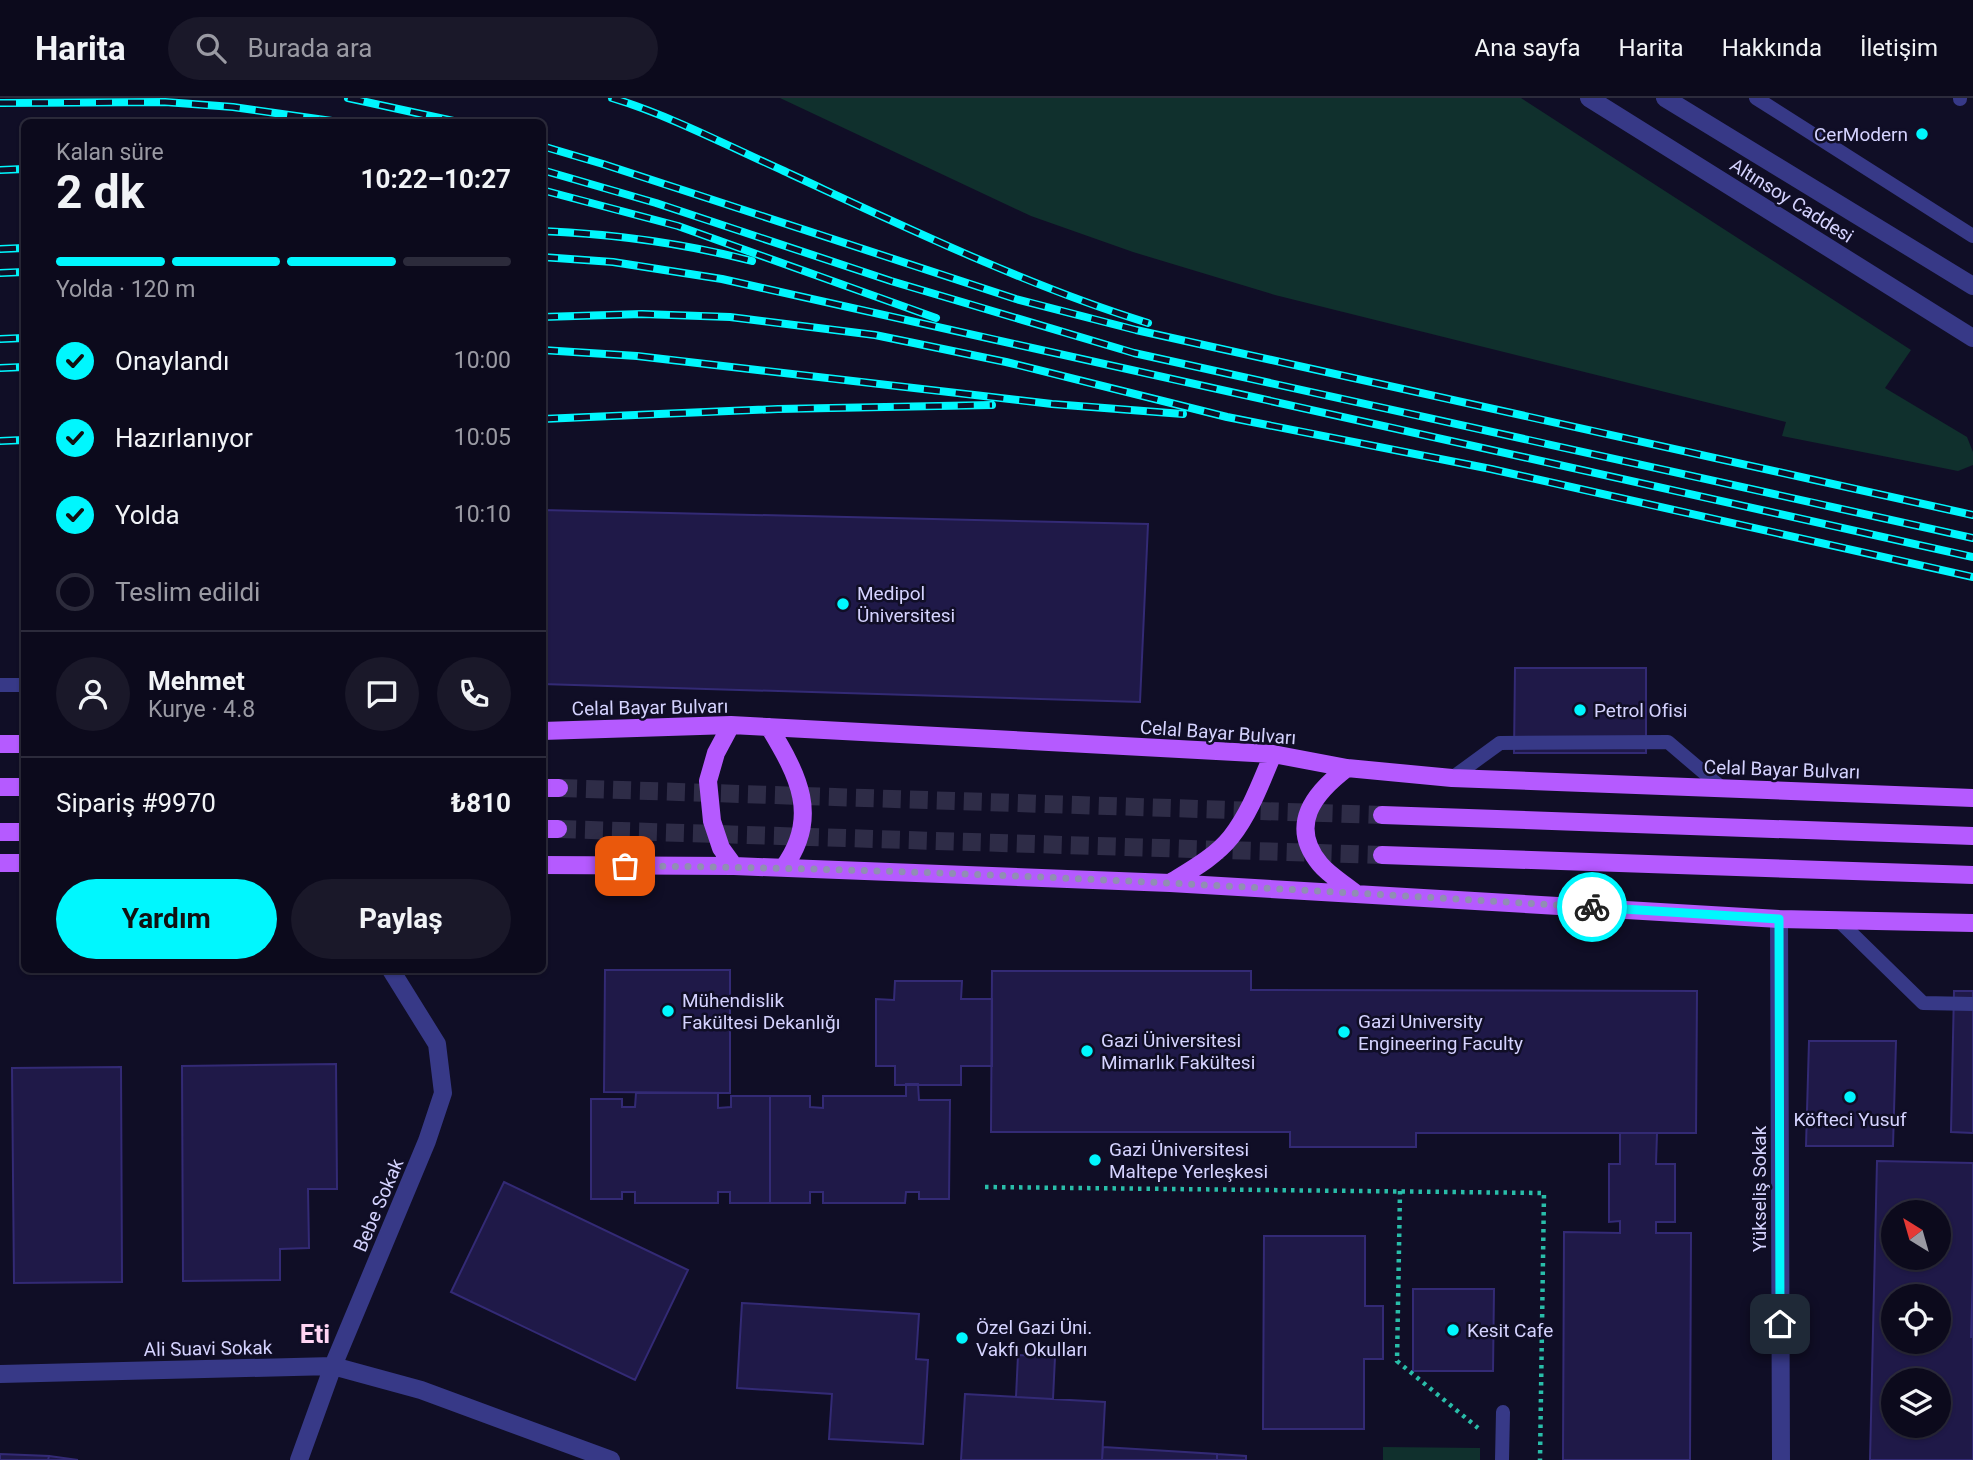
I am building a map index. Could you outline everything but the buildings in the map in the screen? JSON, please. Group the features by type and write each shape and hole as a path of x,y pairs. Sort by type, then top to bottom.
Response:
{"main road":[{"path":"731,726 716,753 708,781 712,821 721,848 734,866"},
{"name":"Celal Bayar Bulvarı","path":"546,731 769,727 1273,754 1347,768 1452,778 1973,798"},
{"path":"769,727 794,768 802,793 802,823 795,851 783,868"},
{"path":"0,744 21,744"},
{"path":"1170,883 1206,860 1231,837 1252,803 1273,754"},
{"path":"1347,768 1325,785 1312,802 1306,827 1309,848 1322,867 1354,892"},
{"path":"0,787 21,787"},
{"path":"1382,815 1973,836"},
{"path":"0,832 21,832"},
{"path":"1382,855 1973,875"},
{"path":"0,863 21,863"},
{"path":"546,865 734,866 1170,883 1779,919 1973,923"}],"street":[{"name":"Altınsoy Caddesi","path":"1589,98 1973,338"},
{"name":"Altınsoy Caddesi","path":"1665,98 1973,286"},
{"name":"Yükseliş Sokak","path":"1779,919 1781,1460"},
{"name":"Bebe Sokak","path":"299,1460 332,1366 427,1141 443,1093 437,1044 393,973"},
{"name":"Ali Suavi Sokak","path":"0,1374 332,1366 421,1390 611,1460"}],"lane":[{"path":"1756,98 1973,236"},
{"path":"0,685 21,685"},
{"path":"1452,778 1500,743 1668,742 1722,788"},
{"path":"1838,920 1923,1003 1973,1004"},
{"path":"1502,1460 1503,1412"}],"path":[{"path":"985,1187 1544,1193 1540,1460"},
{"path":"1400,1191 1397,1361 1485,1434"}],"green space":[{"path":"780,98 1521,98 1911,350 1885,388 1967,437 1973,452 1973,465 1958,471 1782,436 1786,422 1275,295 1133,252 1031,216"},
{"path":"1383,1447 1480,1448 1480,1460 1383,1460"}],"tunnel":[{"path":"559,788 1382,815"},
{"path":"558,829 1382,855"}],"railway":[{"path":"348,98 444,119"},
{"path":"612,98 678,122 918,233 1010,272 1148,323"},
{"path":"0,103 165,102 233,107 318,119"},
{"path":"546,147 1016,299 1136,330 1973,515"},
{"path":"0,170 21,169"},
{"path":"546,171 656,203 891,281 1134,353 1973,538"},
{"path":"546,191 678,226 936,318"},
{"path":"546,231 648,240 752,261"},
{"path":"0,249 21,248"},
{"path":"546,257 613,262 722,279 1973,557"},
{"path":"0,273 21,272"},
{"path":"546,317 642,314 730,317 875,335 1006,362 1227,417 1491,469 1973,577"},
{"path":"0,339 21,338"},
{"path":"546,350 637,356 1052,404 1183,414"},
{"path":"0,368 21,367"},
{"path":"546,419 778,409 992,405"},
{"path":"0,441 21,440"}],"way so far":[{"path":"625,866 734,866 1170,883 1592,907"}],"place":[{"name":"CerModern","path":"1922,134"},
{"name":"Medipol Üniversitesi","path":"843,604"},
{"name":"Petrol Ofisi","path":"1580,710"},
{"name":"Mühendislik Fakültesi Dekanlığı","path":"668,1011"},
{"name":"Gazi University Engineering Faculty","path":"1344,1032"},
{"name":"Gazi Üniversitesi Mimarlık Fakültesi","path":"1087,1051"},
{"name":"Köfteci Yusuf","path":"1850,1097"},
{"name":"Gazi Üniversitesi Maltepe Yerleşkesi","path":"1095,1160"},
{"name":"Kesit Cafe","path":"1453,1330"},
{"name":"Özel Gazi Üni. Vakfı Okulları","path":"962,1338"}],"district":[{"name":"Eti","path":"315,1334"}],"route":[{"path":"1592,907 1779,919 1780,1324"}]}
